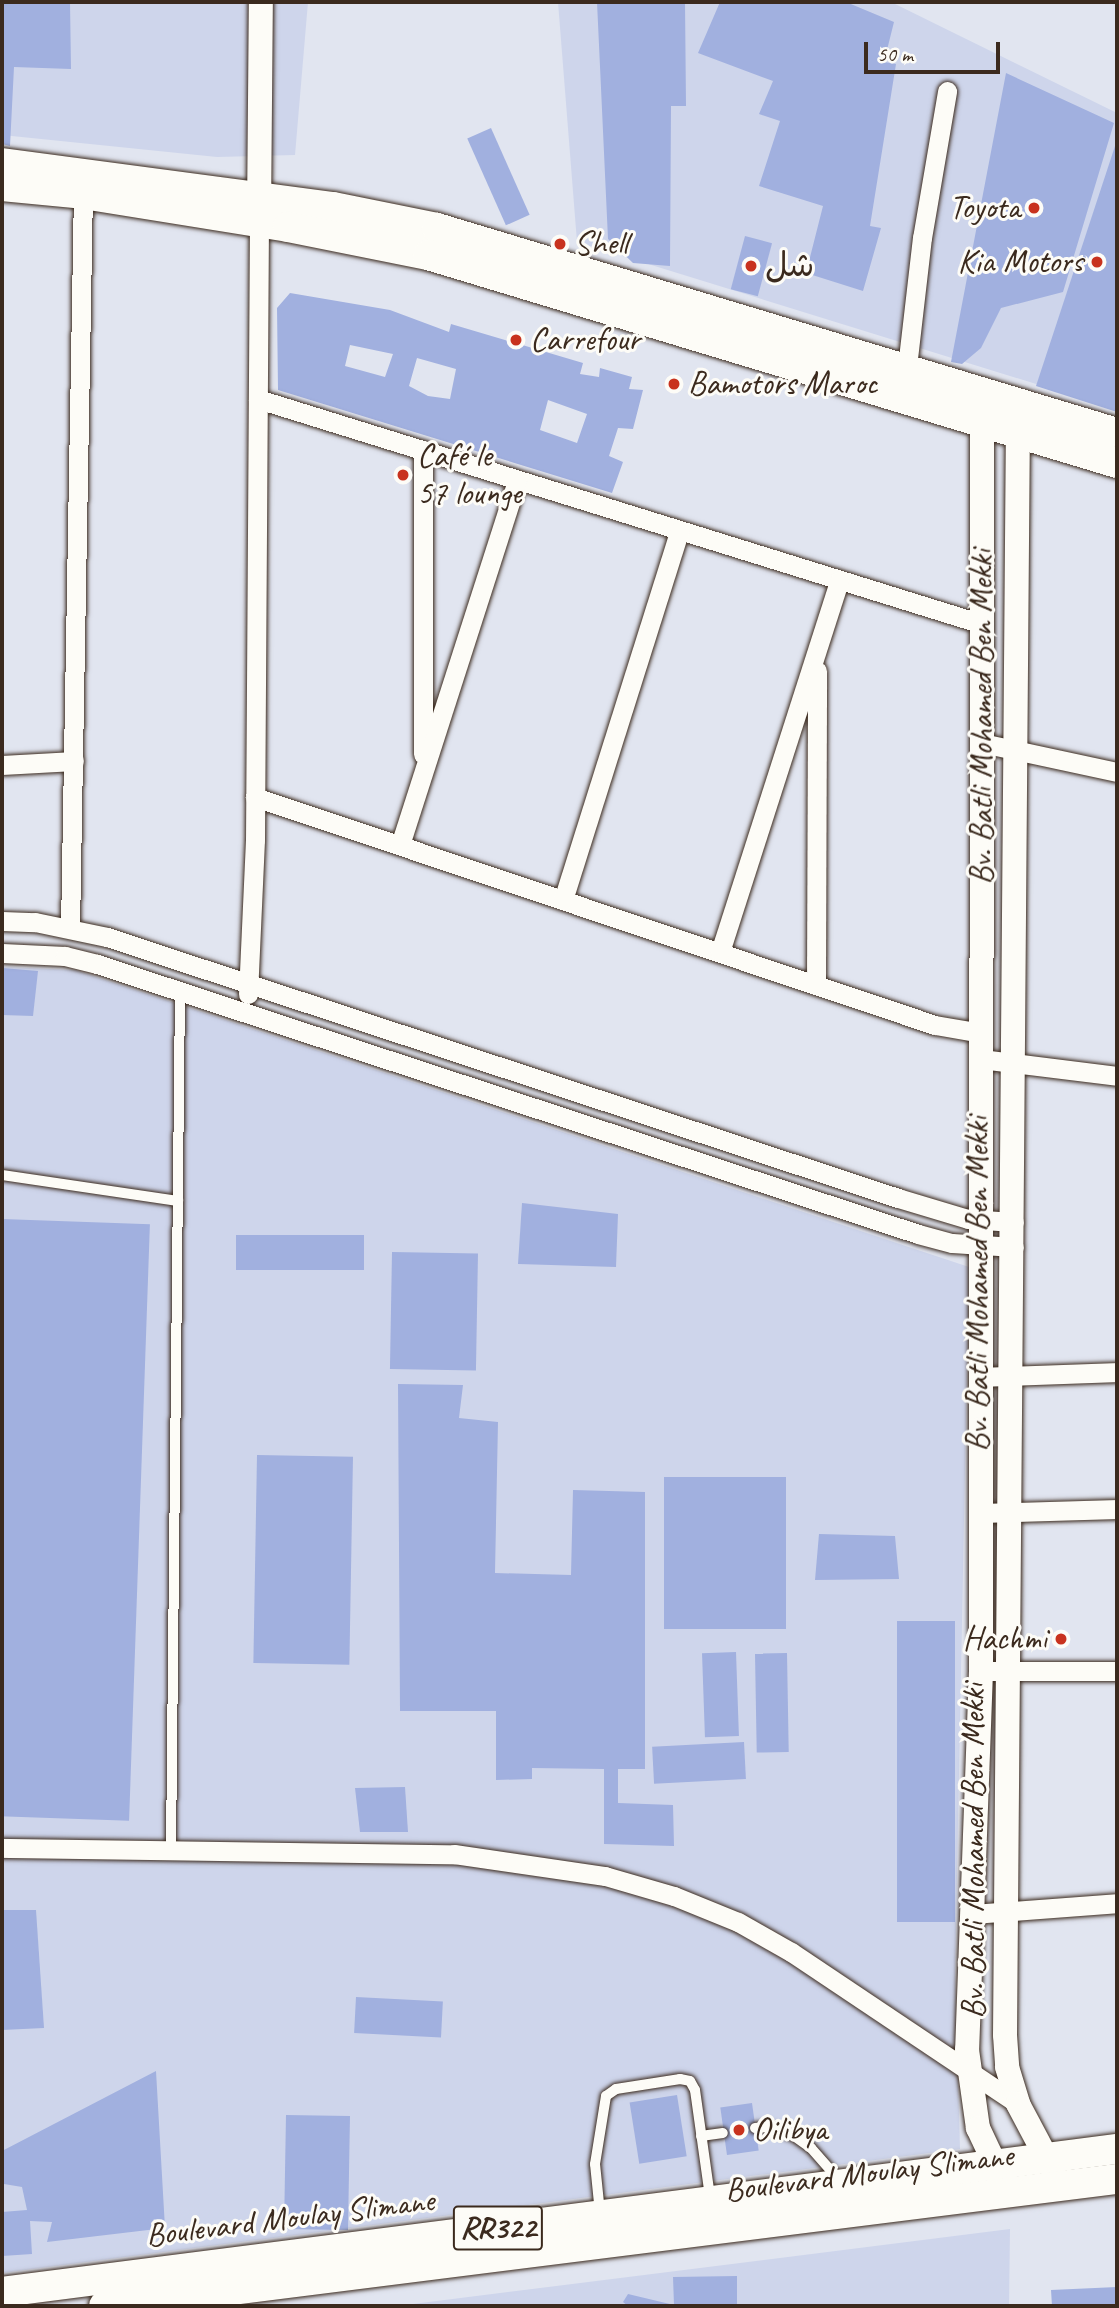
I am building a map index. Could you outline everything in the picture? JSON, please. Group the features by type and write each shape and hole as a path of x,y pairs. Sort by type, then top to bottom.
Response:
{"main road":[{"path":"2,163 259,209 474,266 1117,463"},
{"path":"2,186 437,228 1117,433"},
{"name":"RR322","path":"1046,2158 1117,2149"},
{"name":"Boulevard Moulay Slimane","path":"2,2292 1046,2158"},
{"name":"RR322","path":"1061,2185 1117,2179"},
{"name":"Boulevard Moulay Slimane","path":"104,2306 171,2302 1061,2185"}],"street":[{"path":"247,1013 255,797 261,2"},
{"path":"907,368 922,238 947,91"},
{"path":"70,928 83,194"},
{"name":"Bv. Batli Mohamed Ben Mekki","path":"983,391 982,1671 968,2067 978,2128 1009,2192"},
{"path":"258,399 982,624"},
{"name":"Bv. Batli Mohamed Ben Mekki","path":"1018,401 1006,2053 1018,2104 1061,2185"},
{"path":"423,450 423,774"},
{"path":"400,845 517,480"},
{"path":"563,900 679,530"},
{"path":"720,953 839,581"},
{"path":"816,985 817,651"},
{"path":"982,743 1117,772"},
{"path":"2,765 75,761"},
{"path":"255,797 936,1025 982,1033"},
{"path":"982,916 1014,915"},
{"path":"2,921 70,928 898,1198 982,1220 1014,1235"},
{"path":"2,954 80,959 918,1234 982,1246 1014,1235"},
{"path":"981,1059 1117,1076"},
{"path":"981,1377 1117,1372"},
{"path":"982,1513 1117,1509"},
{"path":"982,1671 1117,1671"},
{"path":"2,1848 454,1854 605,1876 674,1896 737,1922 968,2067 1018,2104"},
{"path":"972,1914 1117,1903"}],"lane":[{"path":"172,1849 180,991"},
{"path":"2,1175 178,1201"},
{"path":"600,2215 595,2164 609,2092 685,2078 695,2090 710,2201"},
{"path":"755,2128 768,2127 794,2136 811,2148 842,2183"},
{"path":"701,2136 723,2133"}],"shaded area":[{"path":"2,2 308,2 295,155 217,157 2,135"},
{"path":"558,2 891,2 1117,113 1117,409 577,242"},
{"path":"2,967 75,970 969,1267 955,1975 960,2149 2,2273"},
{"path":"1010,2229 1009,2306 397,2306"}],"building":[{"path":"2,2 70,2 71,69 14,67 10,146 2,144"},
{"path":"597,2 685,2 686,106 671,106 670,266 633,263 608,239"},
{"path":"720,2 846,2 894,22 884,62 896,64 870,226 881,228 863,291 806,273 823,206 759,186 780,121 759,114 773,81 698,53"},
{"name":"Toyota","path":"1006,73 1114,123 1063,292 1001,308 981,348 962,364 951,362"},
{"path":"491,128 530,215 506,225 467,139"},
{"name":"Kia Motors","path":"1117,140 1117,412 1036,386"},
{"name":"شل","path":"745,236 772,243 758,296 731,289"},
{"path":"290,293 390,310 449,332 451,324 583,363 580,374 599,377 600,368 632,377 629,389 643,390 633,429 618,428 609,456 623,462 612,493 278,390 277,308","holes":["350,345 393,354 385,377 345,366","417,358 456,369 450,399 428,396 409,386","548,400 587,414 577,443 540,430"]},
{"path":"2,968 38,971 33,1016 2,1015"},
{"path":"522,1203 618,1214 616,1267 518,1264"},
{"path":"2,1219 150,1224 129,1821 2,1816"},
{"path":"236,1235 364,1235 364,1270 236,1270"},
{"path":"392,1252 478,1254 476,1370 390,1369"},
{"path":"398,1384 463,1385 459,1418 498,1422 495,1573 571,1575 573,1490 645,1492 645,1769 618,1769 618,1803 673,1805 674,1846 604,1844 604,1769 532,1768 532,1779 496,1780 496,1711 400,1711"},
{"path":"257,1455 353,1457 349,1665 253,1663"},
{"path":"664,1477 786,1477 786,1629 664,1629"},
{"path":"819,1534 895,1536 899,1579 815,1580"},
{"path":"897,1621 955,1621 955,1922 897,1922"},
{"path":"736,1652 739,1736 705,1737 702,1653"},
{"path":"787,1653 789,1752 757,1753 755,1654"},
{"path":"744,1742 746,1779 654,1784 652,1747"},
{"path":"405,1787 408,1832 360,1832 355,1788"},
{"path":"2,1910 36,1910 44,2028 2,2030"},
{"path":"356,1997 443,2002 441,2038 354,2033"},
{"path":"156,2071 165,2228 47,2242 52,2222 30,2221 32,2254 2,2256 2,2212 27,2210 22,2187 4,2184 2,2151"},
{"path":"677,2095 687,2156 639,2164 630,2103"},
{"name":"Oilibya","path":"752,2103 759,2151 727,2155 720,2107"},
{"path":"286,2115 350,2116 348,2230 284,2229"},
{"path":"737,2276 737,2306 628,2306 623,2302 628,2294 674,2305 673,2277"},
{"path":"1117,2287 1117,2306 1052,2306 1051,2290"}],"place":[{"name":"Toyota","path":"1034,208"},
{"name":"Shell","path":"560,244"},
{"name":"Kia Motors","path":"1097,262"},
{"name":"شل","path":"751,266"},
{"name":"Carrefour","path":"516,340"},
{"name":"Bamotors Maroc","path":"674,384"},
{"name":"Café le 57 lounge","path":"403,475"},
{"name":"Hachmi","path":"1061,1639"},
{"name":"Oilibya","path":"739,2130"}]}
